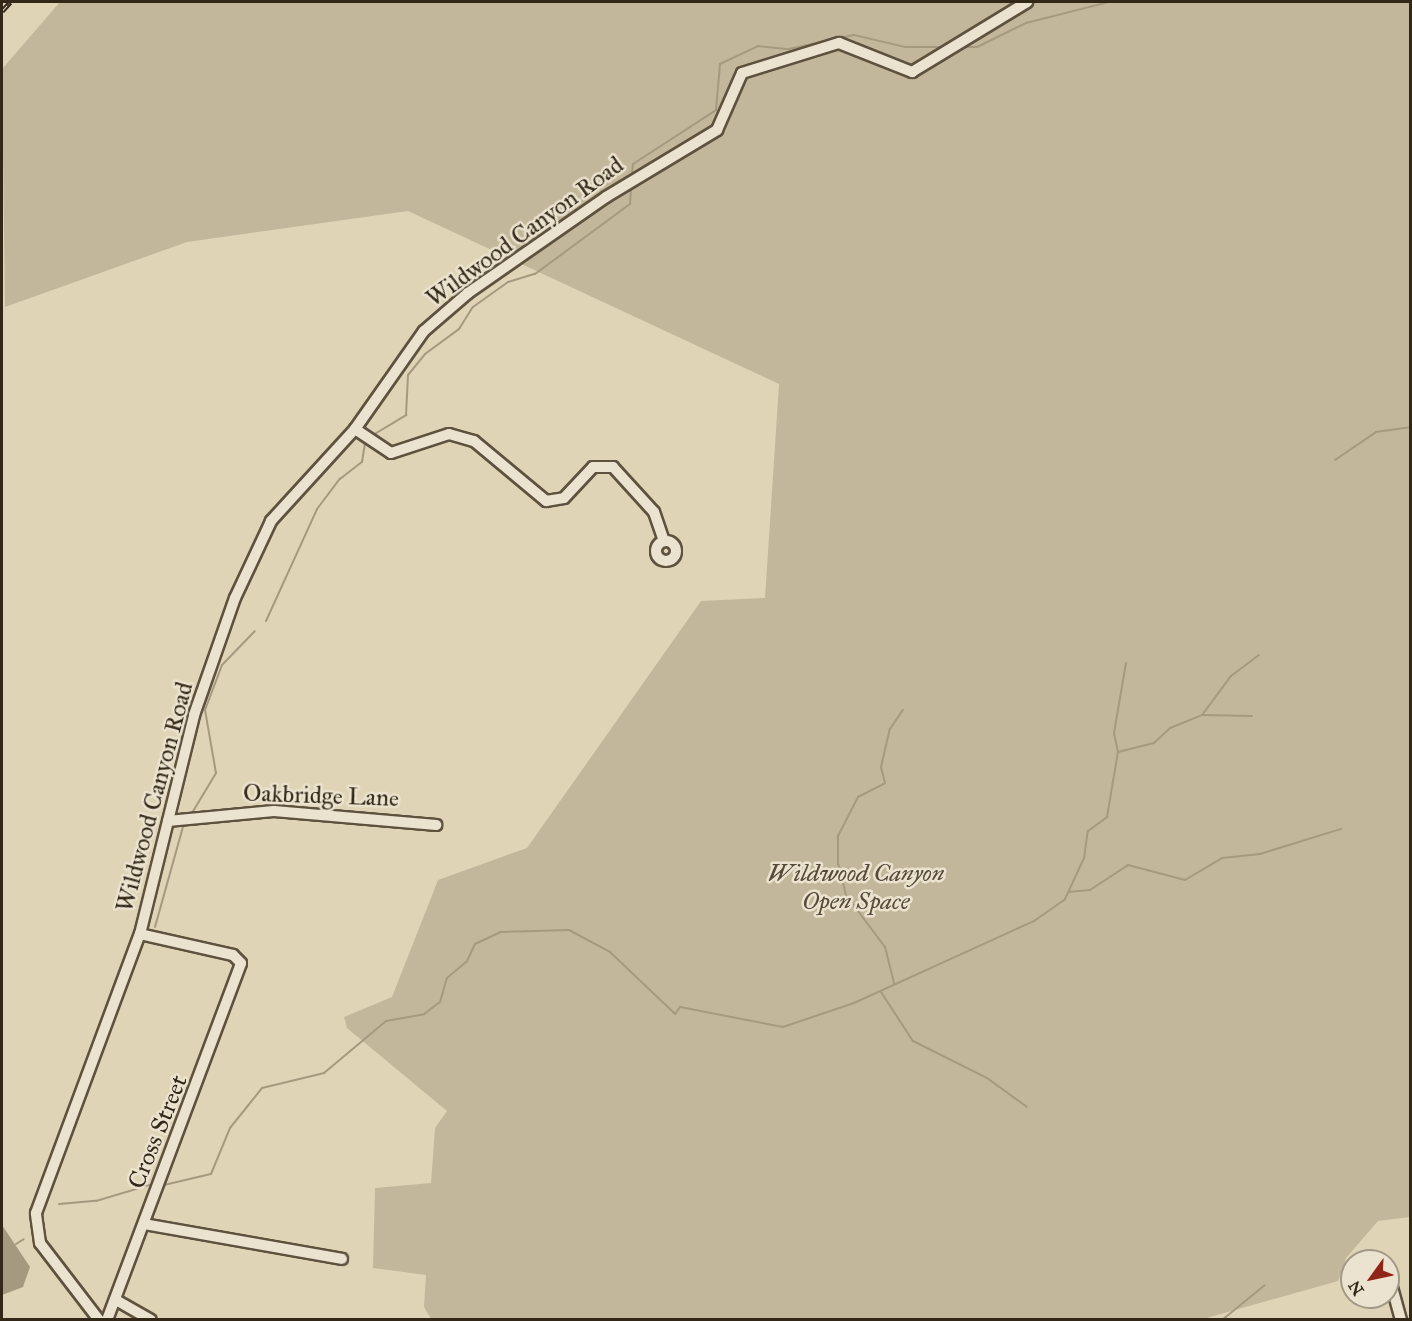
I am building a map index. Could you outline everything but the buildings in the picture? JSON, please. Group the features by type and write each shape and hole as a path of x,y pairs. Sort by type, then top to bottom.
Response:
{"street":[{"name":"Wildwood Canyon Road","path":"99,1320 34,1230 53,1165 141,934 194,715 266,529 355,429 424,331 468,293 606,197 717,130 742,73 839,43 912,72 956,43 1027,2"},
{"path":"355,429 392,453 448,434 474,441 546,501 564,498 593,467 613,467 654,512 664,541"},
{"name":"Oakbridge Lane","path":"168,821 274,811 436,825"},
{"name":"Cross Street","path":"107,1320 200,1085 238,958 141,934"},
{"path":"144,1224 342,1259"},
{"path":"116,1300 151,1320"}],"green space":[{"name":"Wildwood Canyon Open Space","path":"60,2 1410,2 1410,1217 1378,1221 1354,1249 1340,1249 1338,1281 1203,1319 431,1319 424,1307 426,1275 373,1268 375,1188 431,1183 435,1128 447,1111 347,1028 344,1017 392,997 438,880 527,848 701,601 765,598 779,384 408,211 187,242 5,307 2,69"}],"shaded area":[{"path":"2,1225 30,1267 23,1287 2,1295"}],"waterway":[{"path":"961,47 977,47 1026,23 1109,2"},
{"path":"632,173 633,164 716,110 720,64 758,46 789,49 854,35 905,47 943,47"},
{"path":"373,435 406,415 408,375 425,354 459,329 473,307 508,282 535,274 630,204 631,188"},
{"path":"1335,460 1376,432 1410,427"},
{"path":"266,621 317,509 340,479 362,462 365,442"},
{"path":"192,813 216,773 205,710 222,665 255,631"},
{"path":"164,1185 211,1174 230,1128 262,1088 324,1073 386,1021 424,1014 440,1002 447,978 467,961 475,944 501,932 569,930 610,952 675,1014 680,1007 783,1027 854,1003 1034,921 1065,899 1084,858 1088,831 1107,817 1118,752 1154,743 1170,728 1202,715 1231,676 1259,655"},
{"path":"1118,752 1114,733 1126,663"},
{"path":"894,983 885,947 846,895 838,864 838,836 858,797 885,783 881,767 890,729 903,710"},
{"path":"1202,715 1252,716"},
{"path":"155,927 184,823"},
{"path":"1068,892 1090,890 1128,865 1185,880 1222,858 1260,854 1341,829"},
{"path":"881,992 913,1041 987,1078 1027,1107"},
{"path":"59,1204 96,1201 153,1184"},
{"path":"16,1244 24,1239"},
{"path":"1222,1320 1265,1285"}],"railway":[{"path":"2,11 10,2"}]}
